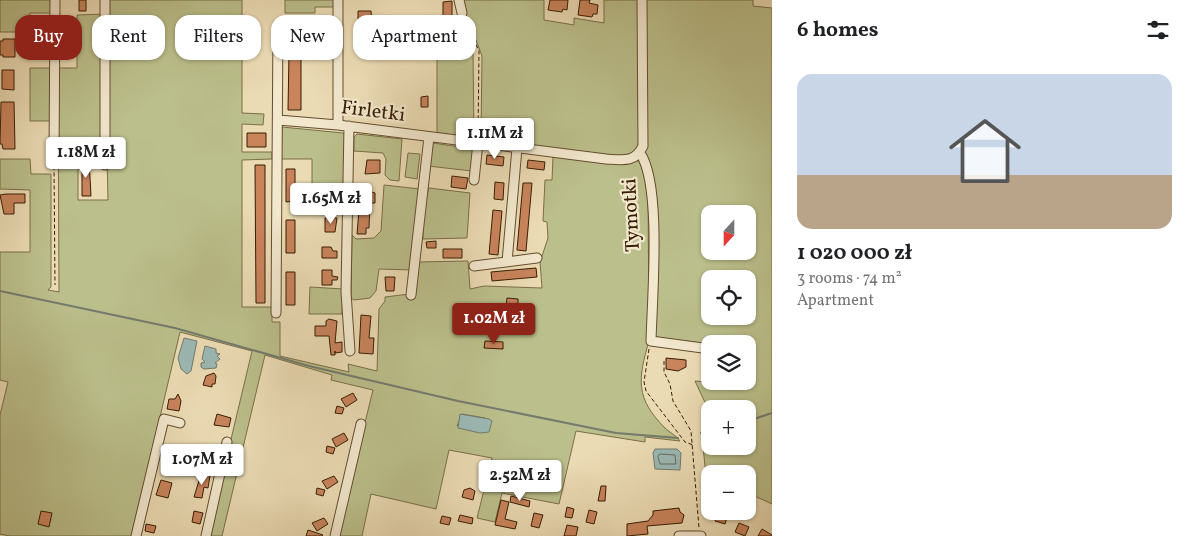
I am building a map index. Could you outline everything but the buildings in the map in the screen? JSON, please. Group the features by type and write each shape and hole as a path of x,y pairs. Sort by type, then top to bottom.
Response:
{"street":[{"path":"54,0 54,159"},
{"path":"105,0 105,165"},
{"path":"338,0 338,125"},
{"path":"459,0 462,13"},
{"name":"Tymotki","path":"642,0 643,146 640,153 650,180 652,218 651,341"},
{"path":"276,312 278,60"},
{"name":"Firletki","path":"278,120 349,126 625,160 637,157 640,153"},
{"path":"349,126 346,292 350,351"},
{"path":"411,295 429,137"},
{"path":"474,180 478,142"},
{"path":"507,262 517,148"},
{"path":"474,266 537,258"},
{"path":"651,341 701,347"},
{"path":"136,536 164,419 180,423"},
{"path":"335,536 361,424"},
{"path":"206,536 227,442"},
{"path":"679,536 700,536"}],"path":[{"path":"462,13 478,51 478,142"},
{"path":"54,159 55,285"},
{"path":"651,341 644,382 646,391 685,442 694,446"},
{"path":"664,361 664,372 670,384 673,401 692,431 700,536"}],"green space":[{"path":"0,0 50,0 51,13 15,15 15,32 0,32"},
{"path":"108,0 242,0 242,15 175,15 175,60 242,60 242,113 264,114 263,125 242,124 242,152 272,152 272,159 242,160 242,307 272,307 272,322 280,322 280,356 349,372 348,364 377,371 379,309 385,301 385,297 409,294 418,262 468,261 470,289 484,286 542,288 540,262 548,238 547,222 543,221 545,180 552,180 553,157 638,161 642,164 648,184 649,341 641,377 642,388 648,407 655,417 680,441 645,437 645,442 576,431 559,504 502,493 495,522 477,518 492,458 449,450 436,509 371,494 362,536 337,536 373,390 331,380 332,375 265,355 222,536 208,536 252,351 180,332 132,536 10,536 0,534 0,415 8,382 0,380 0,252 30,252 30,190 0,189 0,159 30,159 31,174 51,174 51,287 48,290 59,292 58,68 77,68 77,60 82,60 82,15 77,15 107,14","holes":["107,156 108,200 78,200 78,157","462,414 485,418 457,426"]},
{"path":"285,0 335,0 335,7 315,7 315,13 285,13"},
{"path":"463,0 544,0 544,20 574,25 574,18 604,23 604,0 639,0 640,139 635,151 624,158 486,141 486,138 481,134 482,56 476,40 476,15 466,15"},
{"path":"644,0 753,0 753,6 772,8 772,504 756,497 756,465 705,465 704,455 756,455 756,400 704,400 695,381 701,382 701,390 756,390 756,335 701,335 701,343 654,337 649,166 645,152"},
{"path":"437,60 473,60 474,137 437,133"},
{"path":"30,68 51,68 51,121 30,121"},
{"path":"282,127 343,133 346,136 345,185 312,184 312,159 280,159"},
{"path":"357,134 402,139 399,181 390,180 385,175 386,159 383,153 354,151 354,137"},
{"path":"433,143 473,149 472,171 428,166 430,147"},
{"path":"408,153 420,154 417,179 405,177"},
{"path":"384,185 420,189 413,270 379,269 376,291 370,298 354,300 351,298 352,235 356,239 374,238 381,231"},
{"path":"429,188 470,193 467,238 423,239 423,207"},
{"path":"310,287 343,289 342,314 309,314"}],"water":[{"path":"184,338 197,341 191,371 187,374 181,369 178,358"},
{"path":"205,346 216,349 216,353 220,354 217,356 220,359 215,363 217,364 216,368 204,369 201,367 201,363 205,362 202,359"},
{"path":"460,414 489,419 492,421 489,432 480,433 458,428"},
{"path":"655,449 677,449 681,453 680,470 655,469 653,453"}],"waterway":[{"path":"0,291 175,328 309,366 458,401 616,433 678,438"},
{"path":"756,418 772,413"}]}
